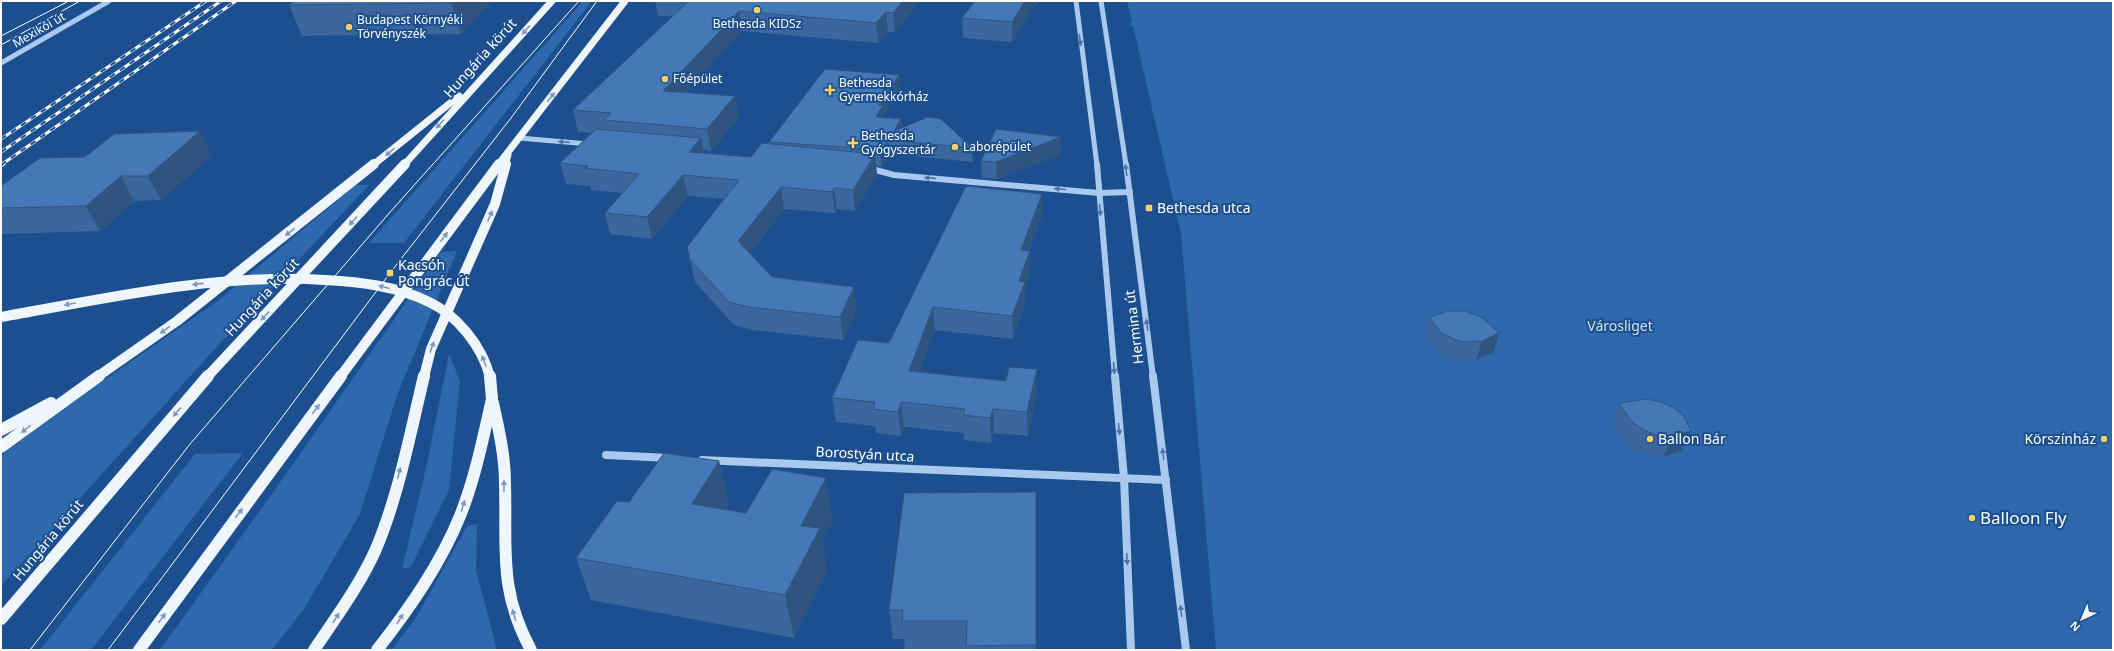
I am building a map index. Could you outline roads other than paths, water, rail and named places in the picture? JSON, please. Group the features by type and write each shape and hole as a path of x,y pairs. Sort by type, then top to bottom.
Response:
{"main road":[{"name":"Hungária körút","path":"1,619 198,387 326,251 552,1"},
{"path":"139,650 196,571 510,149 625,1"},
{"path":"1,447 177,321 320,208 485,74"},
{"path":"314,650 351,595 375,550 390,511 431,349 495,204 510,149"},
{"path":"1,317 164,288 212,283 320,278 369,284 412,294 441,308 461,327 481,353 490,375 492,399 504,460 503,554 509,598 520,634 531,650"},
{"path":"1,430 80,389"},
{"path":"376,650 395,626 435,563 460,516 475,470 492,399"}],"street":[{"name":"Mexikói út","path":"1,63 109,1"},
{"name":"Hermina út","path":"1076,1 1098,172 1098,193 1124,478 1131,650"},
{"name":"Hermina út","path":"1101,1 1130,192 1186,650"},
{"path":"519,138 598,145"},
{"path":"864,168 894,175 1098,193 1130,192"},
{"path":"606,456 677,459"},
{"name":"Borostyán utca","path":"692,459 1166,480"}],"tram line":[{"path":"1,45 80,1"},
{"path":"30,650 190,444 391,211 579,1"},
{"path":"108,650 390,273 511,118 597,1"},
{"path":"1,36 67,2"}],"railway":[{"path":"1,139 206,1"},
{"path":"1,152 221,1"},
{"path":"3,164 1,165 236,1"}],"place":[{"name":"Bethesda KIDSz","path":"757,10"},
{"name":"Budapest Környéki Törvényszék","path":"349,27"},
{"name":"Főépület","path":"665,79"},
{"name":"Bethesda Gyermekkórház","path":"830,90"},
{"name":"Bethesda Gyógyszertár","path":"853,143"},
{"name":"Laborépület","path":"955,147"},
{"name":"Bethesda utca","path":"1149,208"},
{"name":"Kacsóh Pongrác út","path":"390,273"},
{"name":"Ballon Bár","path":"1650,439"},
{"name":"Körszínház","path":"2104,439"},
{"name":"Balloon Fly","path":"1972,518"}],"park label":[{"name":"Városliget","path":"1620,326"}]}
